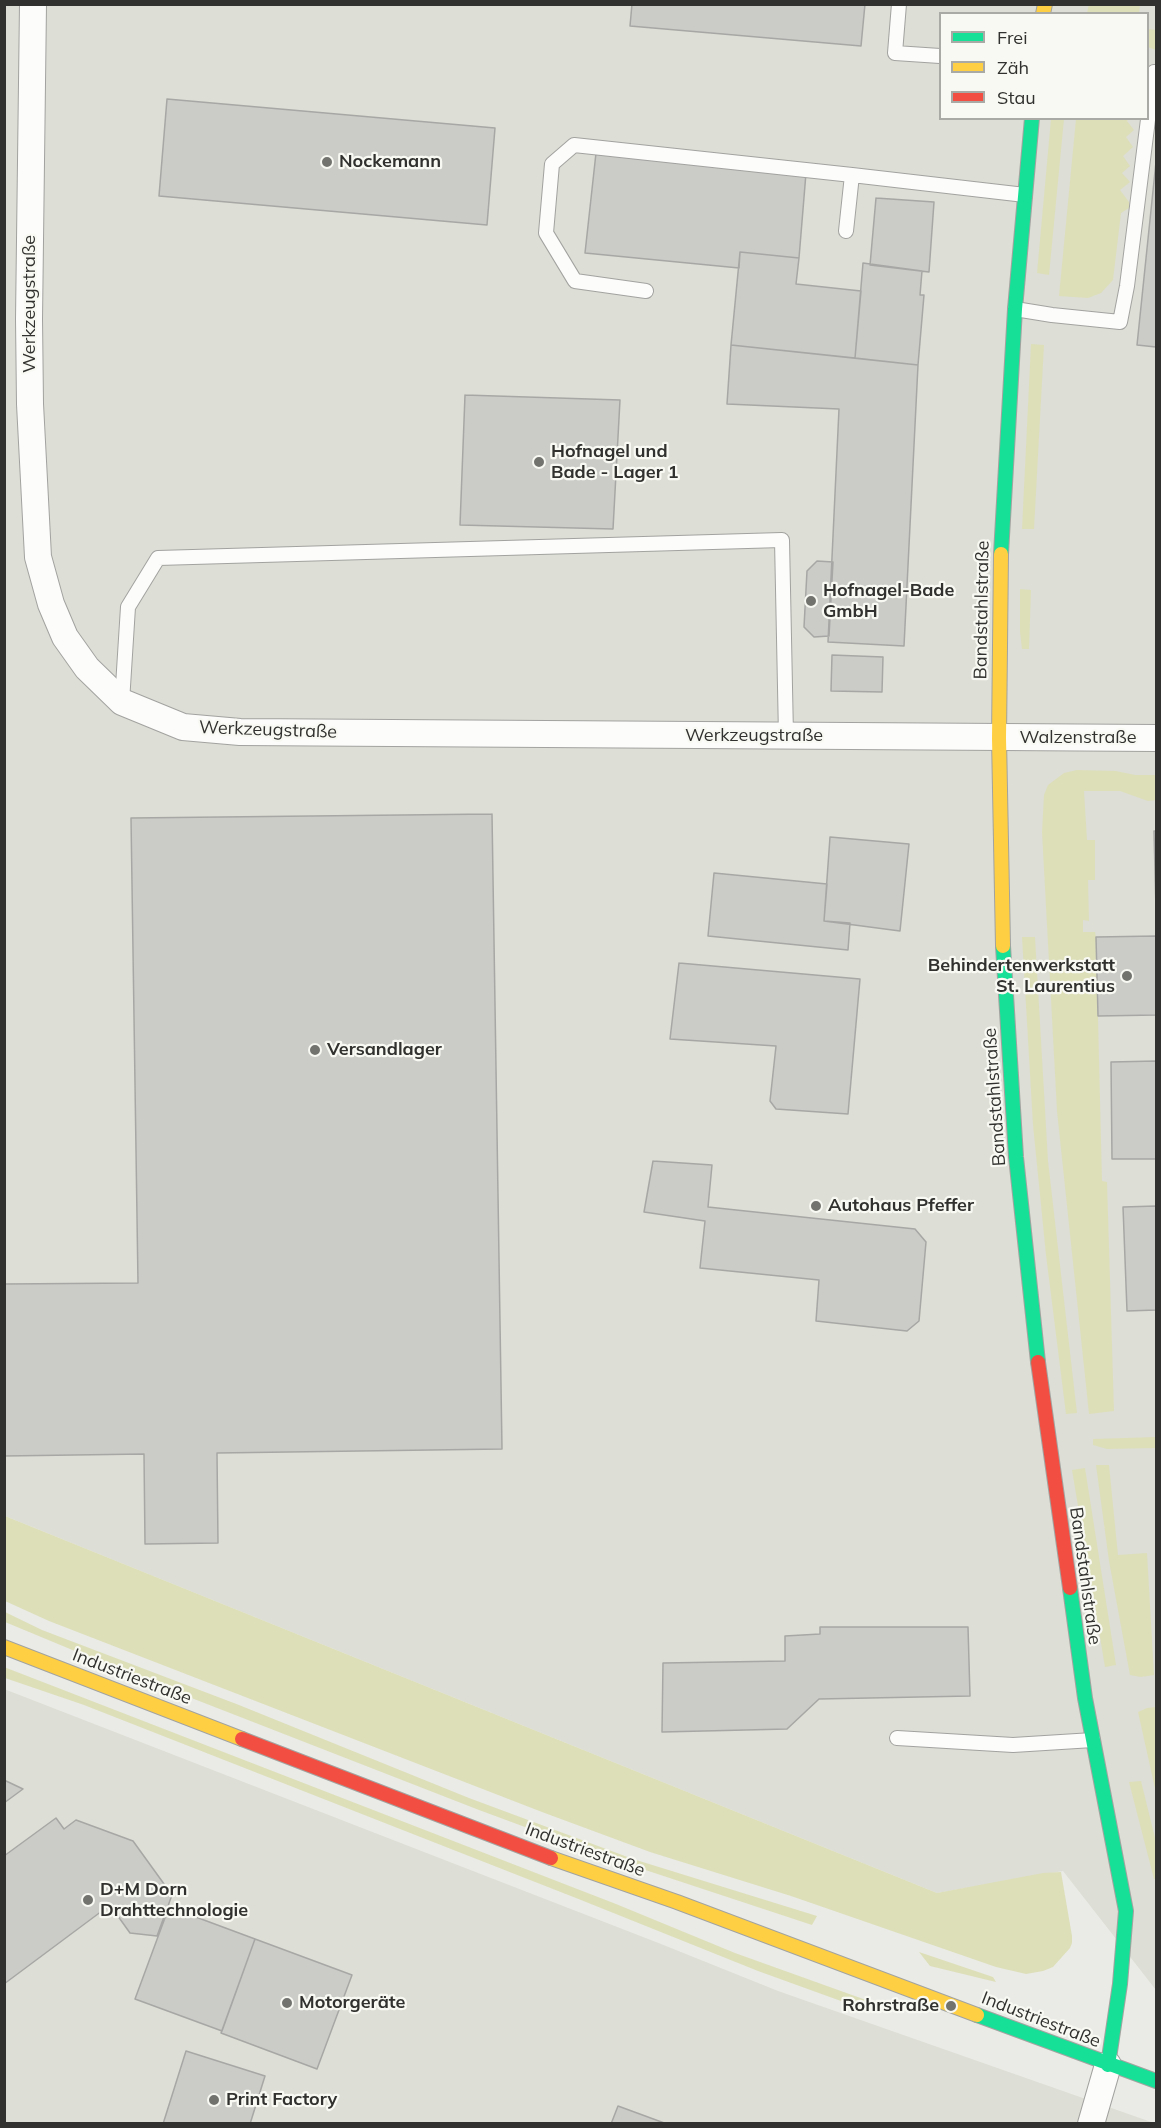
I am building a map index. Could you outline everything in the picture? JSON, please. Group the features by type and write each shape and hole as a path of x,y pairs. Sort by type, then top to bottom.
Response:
{"street":[{"name":"Werkzeugstraße","path":"33,4 29,319 30,404 38,557 51,604 65,637 87,668 122,702 183,727 240,732 999,738"},
{"name":"Bandstahlstraße","path":"1032,120 1015,309 1000,572 999,738 1002,933 1016,1157 1035,1342 1055,1494 1093,1740 1126,1911 1120,1984 1108,2065"},
{"name":"Walzenstraße","path":"999,738 1156,738"},
{"name":"Industriestraße","path":"4,1647 510,1843 687,1906 1156,2081"},
{"path":"1091,2124 1108,2065"}],"lane":[{"path":"898,4 895,53 939,56"},
{"path":"1149,112 1154,72"},
{"path":"1015,309 1120,322 1127,286 1148,120"},
{"path":"646,291 575,281 546,234 552,164 574,145 1025,195"},
{"path":"846,231 852,175"},
{"path":"122,702 128,607 158,558 782,540 786,736"},
{"path":"897,1738 1013,1745 1093,1740"}],"shaded area":[{"path":"4,5 1156,5 1156,1990 1063,1871 937,1893 5,1516"},
{"path":"4,1689 778,1991 1154,2123 5,2123"}],"green space":[{"path":"1089,4 1140,4 1139,12 1087,12"},
{"path":"1149,29 1156,30 1156,50 1149,47"},
{"path":"1051,120 1064,120 1049,275 1037,273"},
{"path":"1076,120 1128,120 1134,130 1126,137 1133,147 1123,156 1130,166 1122,173 1130,182 1120,190 1129,202 1129,208 1121,213 1113,280 1101,293 1088,298 1059,296"},
{"path":"1031,344 1044,345 1034,529 1022,529"},
{"path":"1020,589 1031,590 1029,649 1022,649"},
{"path":"1077,770 1156,775 1156,800 1148,801 1120,791 1084,791 1087,840 1095,840 1095,880 1088,880 1089,921 1083,920 1083,932 1095,932 1096,937 1102,1181 1107,1182 1114,1411 1089,1414 1057,1111 1042,832 1044,795 1048,785 1064,773"},
{"path":"1022,937 1035,937 1048,1161 1077,1413 1066,1414 1046,1255 1033,1125"},
{"path":"1156,1437 1156,1448 1107,1449 1093,1445 1093,1439"},
{"path":"1096,1465 1109,1465 1118,1555 1147,1553 1154,1675 1141,1677 1130,1675 1109,1561"},
{"path":"1085,1468 1116,1665 1105,1667 1072,1470"},
{"path":"5,1516 937,1893 1043,1873 1061,1872 1072,1936 1070,1948 1053,1967 1043,1971 1026,1974 996,1967 791,1896 650,1852 49,1621 5,1601"},
{"path":"5,1612 42,1630 239,1705 469,1798 633,1859 817,1916 812,1925 606,1857 479,1810 135,1676 5,1622"},
{"path":"4,1667 616,1904 735,1953 866,2000 863,2009 758,1971 84,1705 5,1678"},
{"path":"1156,1707 1156,1793 1138,1712"},
{"path":"1141,1781 1156,1842 1156,1878 1154,1879 1129,1782"},
{"path":"919,1952 993,1977 996,1982 930,1966"}],"building":[{"path":"632,4 865,4 861,46 630,26"},
{"name":"Nockemann","path":"167,99 495,128 487,225 159,196"},
{"path":"596,153 806,173 799,258 740,252 739,268 585,253"},
{"path":"1156,162 1156,347 1137,345"},
{"path":"876,198 934,202 929,272 870,265"},
{"path":"740,252 799,258 796,284 861,291 855,358 731,345"},
{"path":"863,263 922,271 920,295 924,295 918,365 855,358"},
{"path":"731,345 918,365 904,646 828,642 839,409 727,404"},
{"name":"Hofnagel und Bade - Lager 1","path":"465,395 620,400 613,529 460,525"},
{"path":"817,561 833,562 829,636 814,637 804,627 807,571"},
{"path":"832,655 883,657 882,692 831,691"},
{"name":"Versandlager","path":"492,814 502,1449 217,1453 218,1543 145,1544 144,1454 4,1456 4,1284 138,1283 131,818"},
{"path":"1154,831 1156,831 1156,910"},
{"path":"830,837 909,844 900,931 824,921"},
{"path":"714,873 827,884 824,921 850,923 848,950 708,936"},
{"name":"Behindertenwerkstatt St. Laurentius","path":"1156,936 1156,1015 1098,1016 1096,937"},
{"path":"679,963 860,979 848,1114 776,1109 770,1101 776,1046 670,1039"},
{"path":"1156,1061 1156,1159 1112,1159 1111,1062"},
{"path":"653,1161 712,1165 708,1207 915,1229 926,1242 919,1321 907,1331 816,1321 819,1280 700,1268 705,1221 644,1212"},
{"path":"1156,1206 1156,1310 1127,1311 1123,1207"},
{"path":"820,1627 968,1627 970,1696 819,1699 787,1729 662,1732 663,1663 785,1661 785,1636 820,1634"},
{"path":"4,1780 23,1789 4,1803"},
{"name":"D+M Dorn Drahttechnologie","path":"56,1818 64,1829 76,1820 133,1841 172,1895 157,1936 130,1933 110,1905 4,1984 4,1856"},
{"path":"169,1907 255,1939 222,2031 135,1999"},
{"name":"Motorgeräte","path":"255,1939 352,1975 317,2069 221,2033"},
{"name":"Print Factory","path":"186,2051 265,2076 250,2124 163,2124"},
{"path":"618,2106 667,2124 611,2124"}],"traffic: fast":[{"path":"1001,554 1015,309 1032,120"},
{"path":"1003,946 1016,1157 1038,1362"},
{"path":"1070,1588 1085,1698 1126,1911 1120,1984 1108,2065"},
{"path":"977,2015 1156,2081"}],"traffic: slow":[{"path":"1043,12 1045,4"},
{"path":"1001,554 999,738 1003,946"},
{"path":"4,1647 242,1739"},
{"path":"551,1858 677,1902 977,2015"}],"traffic: jam":[{"path":"1038,1362 1070,1588"},
{"path":"242,1739 551,1858"}],"place":[{"name":"Nockemann","path":"327,162"},
{"name":"Hofnagel und Bade - Lager 1","path":"539,462"},
{"name":"Hofnagel-Bade GmbH","path":"811,601"},
{"name":"Behindertenwerkstatt St. Laurentius","path":"1127,976"},
{"name":"Versandlager","path":"315,1050"},
{"name":"Autohaus Pfeffer","path":"816,1206"},
{"name":"D+M Dorn Drahttechnologie","path":"88,1900"},
{"name":"Motorgeräte","path":"287,2003"},
{"name":"Rohrstraße","path":"951,2006"},
{"name":"Print Factory","path":"214,2100"}]}
